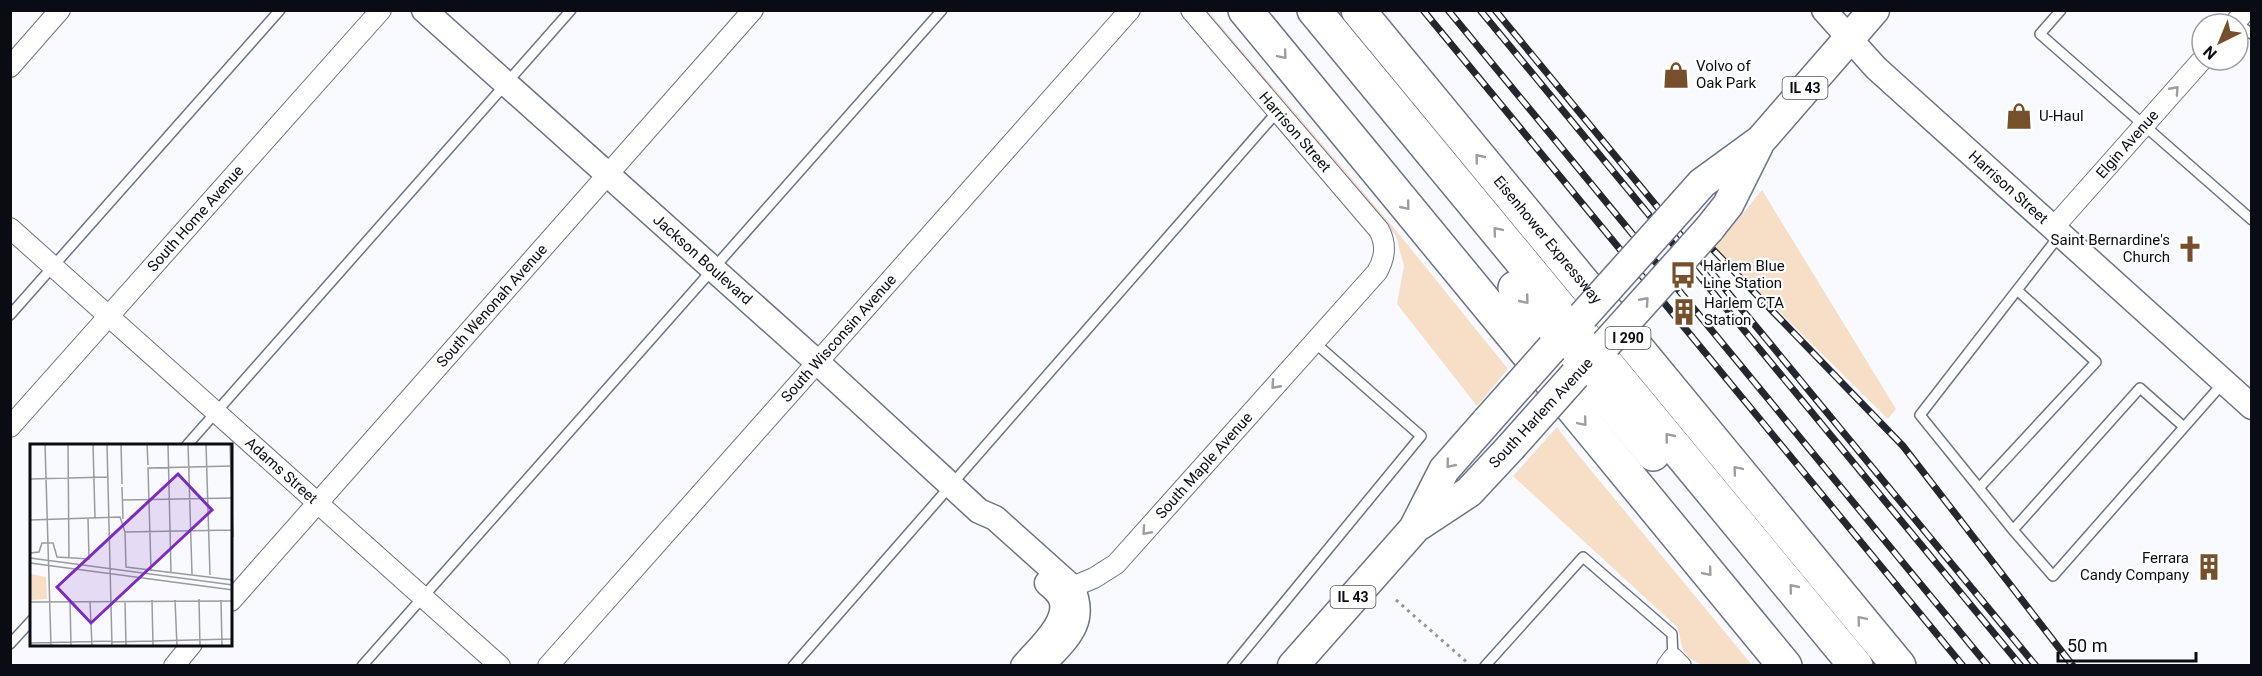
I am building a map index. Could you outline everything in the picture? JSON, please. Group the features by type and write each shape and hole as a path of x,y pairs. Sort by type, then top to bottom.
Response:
{"highway":[{"path":"1245,10 1785,666"},
{"path":"1288,10 1567,332"},
{"path":"1314,10 1829,666"},
{"name":"Eisenhower Expressway","path":"1358,10 1899,666"},
{"path":"1590,360 1856,666"}],"main road":[{"name":"South Harlem Avenue","path":"1293,666 1414,528 1444,470 1488,420 1702,183 1761,140 1874,10"},
{"name":"South Harlem Avenue","path":"1414,528 1469,492 1708,229 1728,205 1761,140"}],"street":[{"path":"10,67 60,10"},
{"name":"South Home Avenue","path":"10,427 381,10"},
{"name":"Jackson Boulevard","path":"424,10 817,362 979,511 995,518 1065,590"},
{"name":"South Wenonah Avenue","path":"232,600 753,10"},
{"name":"South Wisconsin Avenue","path":"548,666 1130,10"},
{"name":"Harrison Street","path":"1191,10 1379,230 1384,239 1384,260"},
{"name":"Harrison Street","path":"1824,10 1875,68 2252,407"},
{"name":"Elgin Avenue","path":"2057,231 2144,125 2191,72"},
{"name":"Adams Street","path":"10,228 500,666"},
{"name":"South Maple Avenue","path":"1065,590 1094,578 1116,564 1377,272 1384,260"},
{"path":"1023,666 1054,631 1060,620 1065,590 1078,600 1080,612 1077,623 1042,666"},
{"path":"174,666 191,646"}],"lane":[{"path":"10,315 280,10"},
{"path":"188,444 571,10"},
{"path":"362,666 942,10"},
{"path":"2061,10 2040,34 2252,220"},
{"path":"793,666 1277,112"},
{"path":"2057,231 2017,290 1920,415 2053,576 2224,382"},
{"path":"1979,488 2096,362 2017,290"},
{"path":"1232,666 1421,436 1314,342"},
{"path":"2013,530 2140,388 2184,427"},
{"path":"1485,666 1583,557 1672,634 1674,663"},
{"path":"10,644 30,622"}],"path":[{"path":"1396,600 1469,664"}],"shaded area":[{"path":"1201,11 1208,11 1394,228 1508,369 1477,406 1397,304 1404,266 1396,236"},
{"path":"1762,190 1896,409 1888,419 1715,248"},
{"path":"1557,427 1752,665 1725,667 1698,663 1691,659 1683,650 1676,626 1513,476"}],"railway":[{"path":"1423,10 1963,666"},
{"path":"1448,10 1988,666"},
{"path":"1480,10 2021,666"},
{"path":"1495,10 2036,666"},
{"path":"1695,231 1903,446 2073,666"}],"place":[{"name":"Volvo of Oak Park","path":"1676,75"},
{"name":"U-Haul","path":"2019,116"},
{"name":"Saint Bernardine's Church","path":"2190,249"},
{"name":"Harlem Blue Line Station","path":"1683,275"},
{"name":"Harlem CTA Station","path":"1684,312"},
{"name":"Ferrara Candy Company","path":"2209,567"}]}
